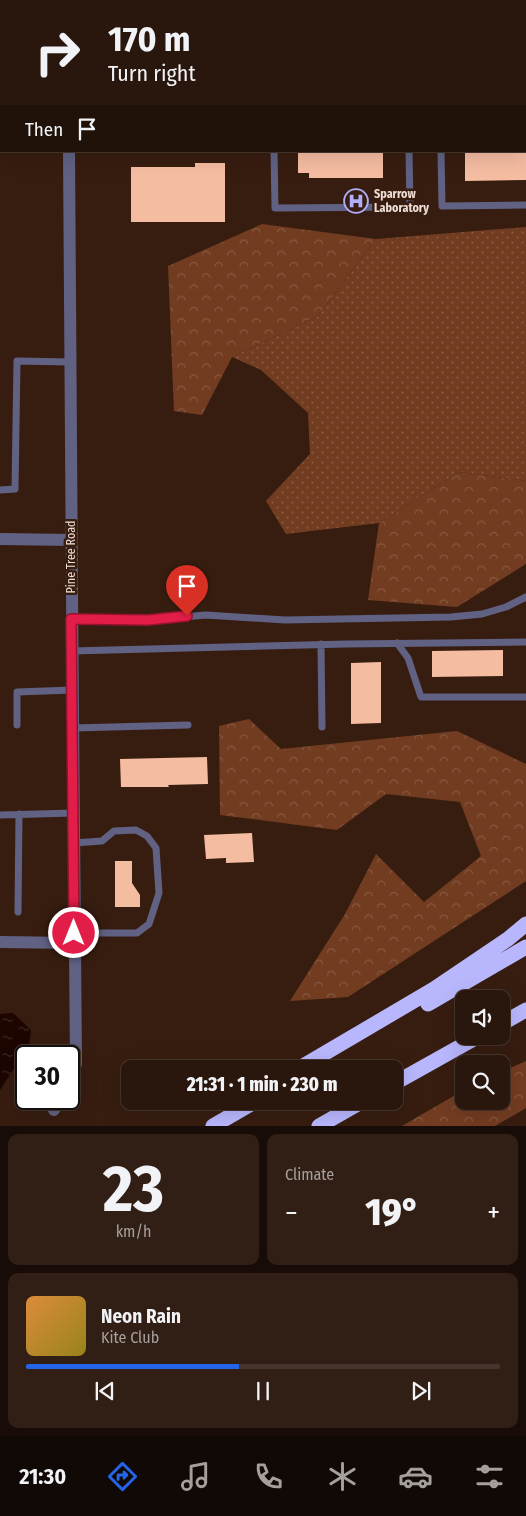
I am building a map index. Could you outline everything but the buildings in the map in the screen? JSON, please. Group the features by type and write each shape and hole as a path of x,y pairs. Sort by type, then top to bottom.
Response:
{"highway":[{"path":"313,1060 434,989 508,939 526,924"},
{"path":"329,1060 526,947"},
{"path":"510,1019 526,1010"},
{"path":"510,1026 526,1019"},
{"path":"403,1078 463,1045"},
{"path":"450,1052 466,1045"},
{"path":"213,1126 241,1110"},
{"path":"319,1126 347,1110"}],"street":[{"name":"Pine Tree Road","path":"68,152 76,1045"},
{"path":"0,539 72,540"},
{"path":"0,942 74,938"}],"lane":[{"path":"274,152 275,208 410,206 409,152"},
{"path":"441,152 442,206 526,205"},
{"path":"0,490 15,489 17,360 70,362"},
{"path":"71,619 148,620 206,615 285,620 451,616 482,614 506,607 526,597"},
{"path":"72,651 321,644 526,642"},
{"path":"397,643 408,658 421,698 526,697"},
{"path":"321,644 322,727"},
{"path":"17,725 17,692 72,690"},
{"path":"73,728 188,725"},
{"path":"0,815 74,813"},
{"path":"18,912 19,814"},
{"path":"74,843 102,841 114,831 136,830 147,836 156,848 159,893 149,924 137,933 74,938"}],"green space":[{"path":"262,224 376,239 318,316 232,357 202,415 174,411 168,266"},
{"path":"526,227 526,481 459,472 379,523 286,534 266,501 310,454 308,413 261,370 232,357 318,316 376,239"},
{"path":"459,472 526,481 526,564 457,607 368,600 379,523"},
{"path":"249,719 281,749 457,731 526,764 526,881 348,997 290,1001 345,914 376,854 424,902 481,856 460,802 386,794 337,830 220,815 219,726"},
{"path":"526,1061 526,1108 495,1126 402,1126 455,1095 455,1110 510,1110 510,1068"}],"water":[{"path":"13,1013 31,1030 29,1045 15,1045 15,1067 0,1090 0,1014"}],"place":[{"name":"Sparrow Laboratory","path":"356,201"}],"route":[{"path":"74,933 71,619 148,620 187,616"}]}
